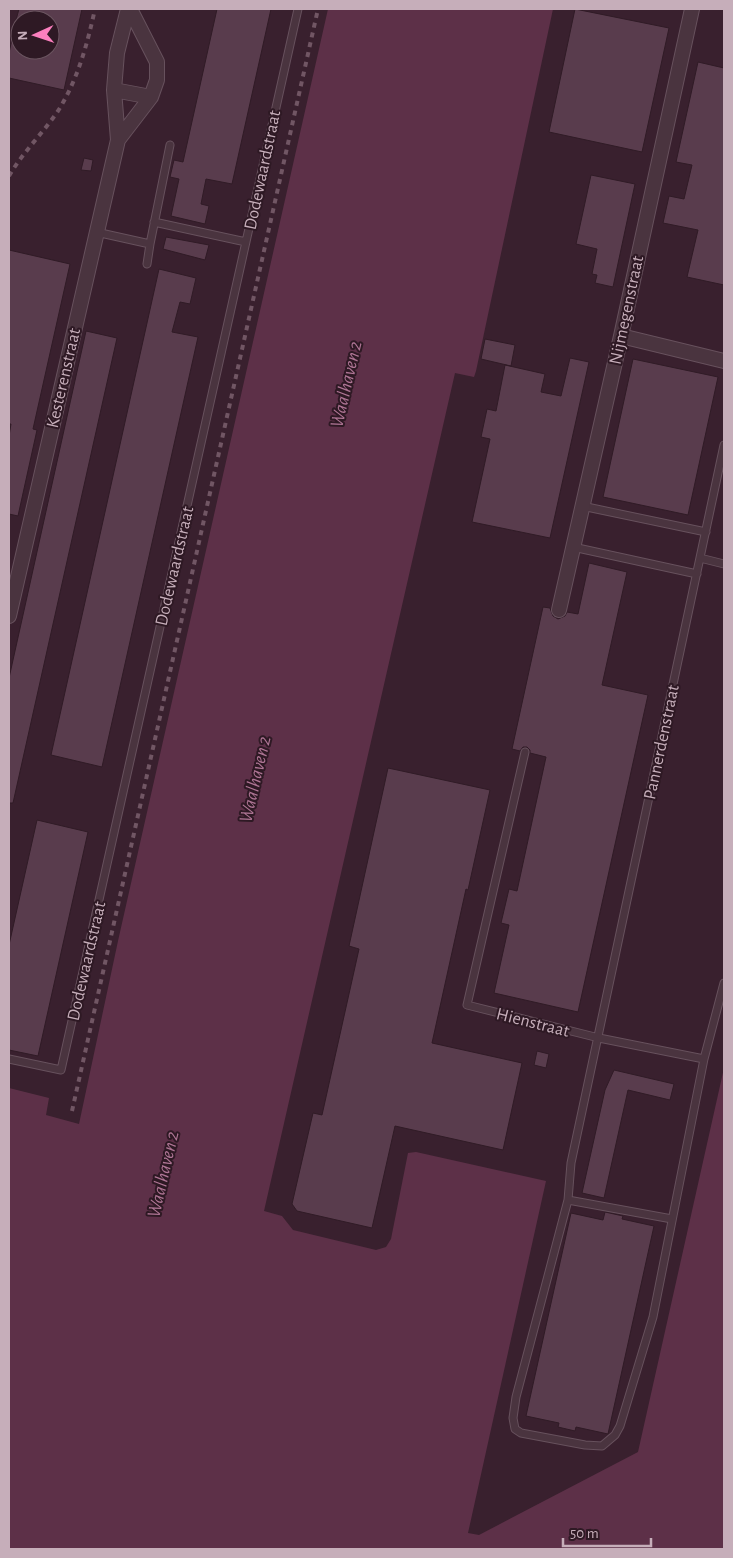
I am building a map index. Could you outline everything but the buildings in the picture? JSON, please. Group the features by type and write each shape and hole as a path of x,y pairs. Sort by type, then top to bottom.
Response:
{"street":[{"name":"Kesterenstraat","path":"9,616 118,140 114,90 117,53 129,9"},
{"name":"Kesterenstraat","path":"118,140 151,97 157,80 157,62 129,9"},
{"name":"Nijmegenstraat","path":"558,610 621,336 692,9"},
{"path":"114,90 151,97"},
{"path":"621,336 724,362"}],"lane":[{"name":"Dodewaardstraat","path":"9,1059 61,1070 298,9"},
{"path":"147,264 170,145"},
{"path":"154,222 246,242"},
{"path":"96,232 150,244"},
{"name":"Pannerdenstraat","path":"672,1219 653,1317 620,1426 615,1435 602,1446 585,1445 521,1434 515,1428 513,1418 516,1397 568,1200 571,1163 724,445"},
{"path":"582,506 706,532"},
{"path":"573,547 697,574"},
{"path":"700,558 724,564"},
{"name":"Hienstraat","path":"525,752 467,1005 599,1038 704,1059"},
{"path":"568,1200 672,1219 704,1059 724,983"}],"water":[{"name":"Waalhaven 2","path":"328,9 553,9 476,371 474,377 455,373 264,1211 282,1216 293,1230 376,1250 386,1247 391,1239 408,1153 416,1152 546,1181 468,1533 479,1535 638,1452 724,1068 724,1549 9,1549 9,1088 49,1098 46,1115 79,1124 118,941"}],"railway":[{"path":"9,176 65,99 81,62 95,9"},
{"path":"72,1111 318,9"}]}
